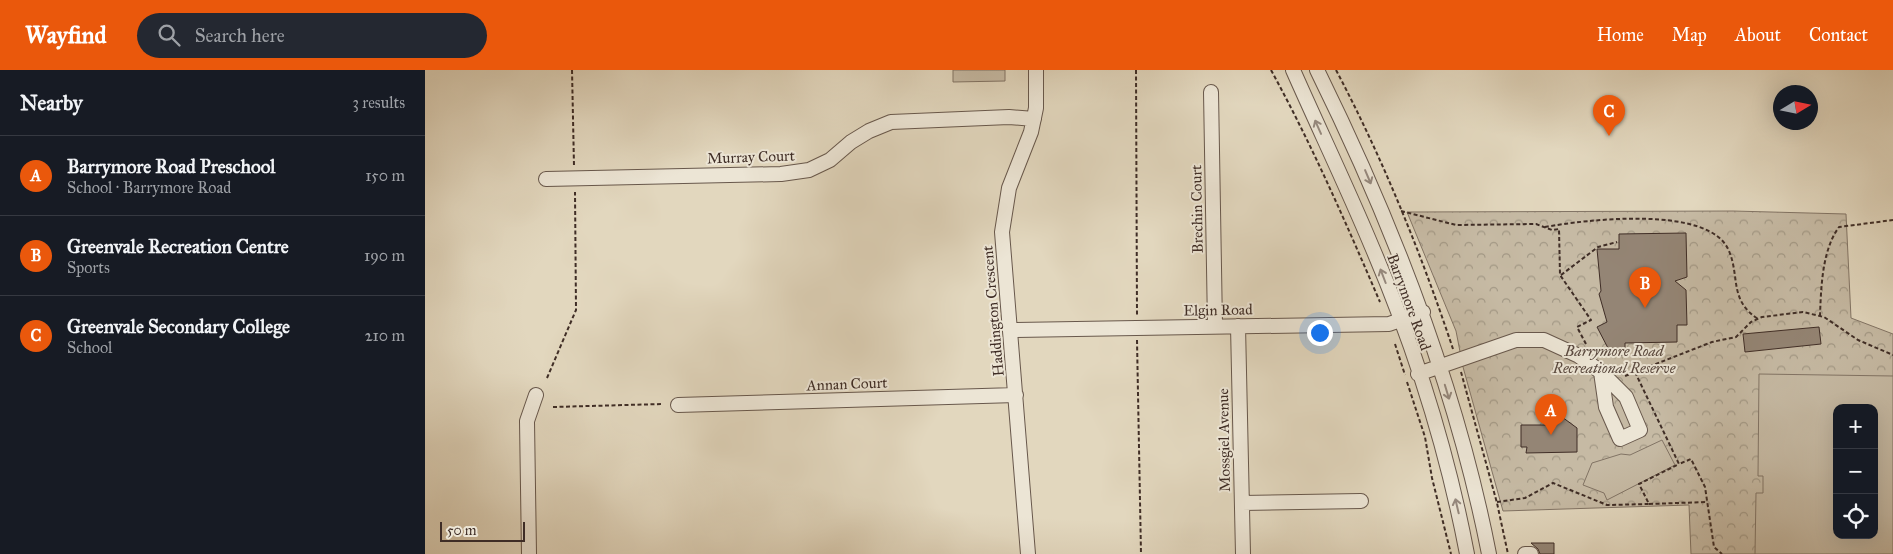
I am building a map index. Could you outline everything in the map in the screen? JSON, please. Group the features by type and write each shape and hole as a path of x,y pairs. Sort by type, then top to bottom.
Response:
{"street":[{"name":"Haddington Crescent","path":"1028,554 1003,232 1006,201 1012,176 1034,119 1037,102 1036,70"},
{"name":"Barrymore Road","path":"1293,70 1373,248 1395,322 1418,374 1439,436 1467,551"},
{"name":"Barrymore Road","path":"1317,70 1353,142 1423,312 1469,470 1489,554"},
{"name":"Brechin Court","path":"1211,92 1215,326"},
{"name":"Murray Court","path":"546,179 781,174 809,170 830,160 869,131 891,122 999,117 1034,119"},
{"name":"Elgin Road","path":"1011,330 1395,322 1423,312"},
{"name":"Mossgiel Avenue","path":"1239,326 1243,554"},
{"path":"1418,374 1515,340 1544,340 1579,356 1601,372"},
{"name":"Annan Court","path":"678,405 1016,395"},
{"path":"529,554 527,421 536,396"},
{"path":"1242,503 1361,501"},
{"path":"1467,551 1481,554"},
{"path":"1525,554 1531,554"}],"path":[{"path":"572,70 574,166 576,166 576,172"},
{"path":"1136,70 1137,327 1141,554"},
{"path":"1271,70 1297,118 1395,322 1425,437 1432,478 1451,554"},
{"path":"547,378 576,310 574,184"},
{"path":"1401,211 1456,225 1537,224 1552,230 1559,229 1561,276 1591,320 1577,327 1588,348"},
{"path":"1545,227 1600,220 1669,221 1696,224 1707,230 1729,250 1739,300 1747,312 1757,319"},
{"path":"1821,316 1827,254 1832,236 1839,227 1893,220"},
{"path":"1561,276 1598,247 1617,242"},
{"path":"1618,370 1625,376 1712,342 1736,337 1757,319 1803,312 1821,316 1858,340 1893,355"},
{"path":"1635,372 1679,464"},
{"path":"553,406 662,404"},
{"path":"1649,504 1639,484 1691,459 1705,487 1714,547 1722,554"},
{"path":"1497,502 1525,498 1553,483 1607,505 1706,502"}],"green space":[{"path":"953,70 1005,70 1005,81 953,82"},
{"name":"Barrymore Road Recreational Reserve","path":"1733,211 1846,214 1851,318 1893,334 1893,554 1691,554 1689,505 1503,511 1463,367 1456,331 1407,212"},
{"path":"1759,374 1893,376 1893,554 1755,554 1756,493 1763,493 1763,476 1758,476"},
{"path":"1662,440 1675,465 1607,500 1604,493 1583,485 1592,463 1621,454 1630,455"}],"building":[{"path":"1686,233 1687,277 1675,281 1686,290 1687,325 1677,325 1677,342 1625,343 1625,355 1618,356 1616,352 1609,350 1597,327 1607,322 1599,294 1601,291 1597,249 1619,249 1619,234"},
{"path":"1819,327 1821,344 1745,352 1743,334"},
{"path":"1553,417 1562,417 1577,428 1577,452 1526,453 1527,447 1521,447 1521,425 1553,425"},
{"path":"1531,543 1554,543 1554,554 1540,554 1538,549"}],"place":[{"name":"Greenvale Secondary College","path":"1609,136"},
{"name":"Greenvale Recreation Centre","path":"1645,308"},
{"name":"Barrymore Road Preschool","path":"1551,435"}]}
